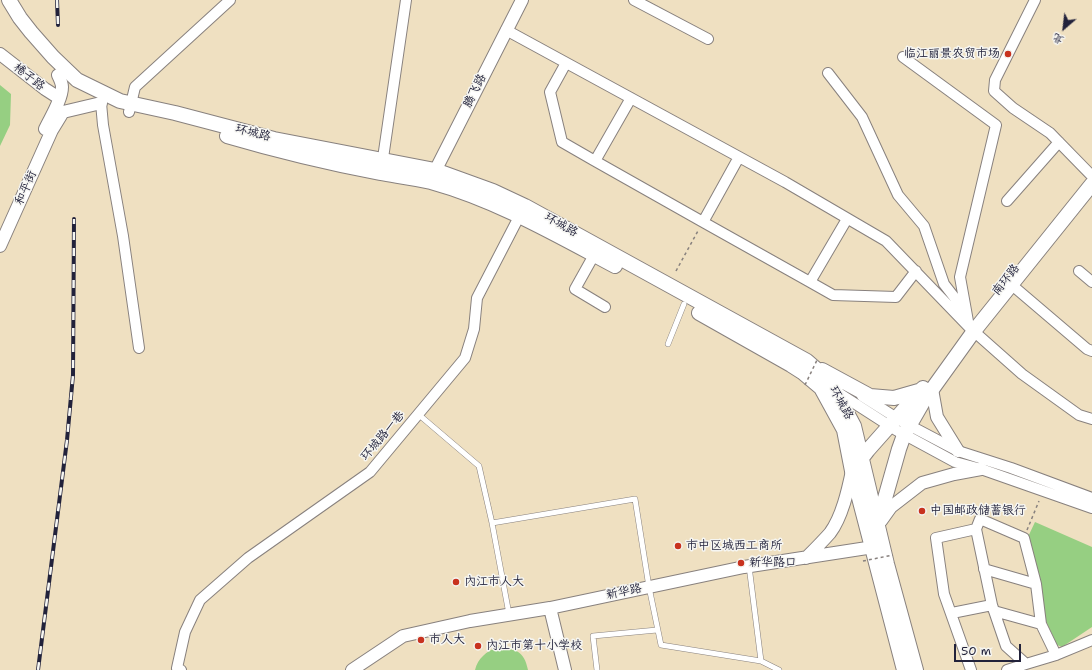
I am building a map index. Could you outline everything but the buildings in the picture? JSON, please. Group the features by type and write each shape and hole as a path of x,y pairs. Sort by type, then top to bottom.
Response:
{"main road":[{"name":"环城路","path":"9,0 20,18 53,57 77,80 120,101 130,108"},
{"name":"环城路","path":"0,1 13,22 58,75 72,86 101,103 117,110 130,108 175,113 382,166 432,176 493,191 594,255 808,369 821,388 844,430 852,471 882,550"},
{"name":"南环路","path":"926,394 971,329 1092,177"},
{"name":"环城路","path":"523,211 830,381 854,426 911,669"},
{"path":"808,369 870,396 894,398 926,394"},
{"path":"852,471 893,422 926,394"},
{"path":"878,525 899,449 926,394"}],"street":[{"path":"130,108 135,87 230,0"},
{"path":"382,166 406,0"},
{"name":"腾飞路","path":"432,176 522,0"},
{"path":"634,0 708,39"},
{"path":"1035,0 995,80 994,91 1013,108 1050,133 1092,177"},
{"path":"506,30 739,157 886,241 916,270 971,329 1022,374 1080,415 1092,419"},
{"name":"棬子路","path":"0,54 59,98"},
{"path":"903,57 996,126 960,278 966,313 971,329"},
{"path":"566,63 550,92 562,142 833,295 896,297 916,270"},
{"path":"828,73 862,117 898,195 924,226 944,284 966,313"},
{"path":"48,129 62,89 58,75"},
{"path":"596,161 631,98"},
{"path":"48,129 63,112 101,103 103,125 123,236 139,348"},
{"name":"和平街","path":"0,229 48,129"},
{"name":"和平街","path":"0,246 48,129"},
{"path":"1007,201 1059,142"},
{"path":"703,222 739,157"},
{"name":"环城路一巷","path":"181,670 177,668 185,632 200,600 248,558 370,472 465,358 474,329 477,298 523,211"},
{"path":"810,282 847,219"},
{"path":"594,255 575,289 605,307"},
{"path":"1079,271 1092,282"},
{"path":"1009,282 1092,351"},
{"path":"808,369 893,422"},
{"path":"834,390 907,430 955,462 981,469 1092,508"},
{"path":"926,394 937,417 958,451"},
{"path":"907,430 958,451 1011,468 1092,498"},
{"path":"878,525 891,507 922,483 954,474 981,469"},
{"path":"806,558 831,532 848,491 852,471"},
{"path":"1026,664 1006,646 993,608 976,529 980,520 1024,538 1036,584 1040,624 1056,655"},
{"path":"971,670 944,594 936,538 976,529"},
{"name":"新华路","path":"352,670 402,636 470,621 550,608 749,566 882,550"},
{"path":"984,569 1036,584"},
{"path":"550,608 565,670"},
{"path":"952,613 993,608 1040,624"},
{"path":"1007,670 1056,655 1092,640"}],"lane":[{"path":"668,344 684,304"},
{"path":"418,414 479,466 510,614"},
{"path":"492,523 635,499 649,587 661,645 761,661 779,670"},
{"path":"749,566 761,661"},
{"path":"597,670 593,636 657,630"}],"path":[{"path":"676,271 703,222"},
{"path":"1024,538 1039,501"},
{"path":"863,561 882,550"}],"green space":[{"path":"0,85 11,94 10,125 0,146"},
{"path":"1035,522 1092,547 1092,627 1062,647 1057,645 1046,621 1040,583 1027,539"},
{"path":"497,647 514,650 521,654 528,670 475,670 478,662 483,656"}],"railway":[{"path":"57,0 58,25"},
{"path":"38,670 67,440 73,375 74,219"}],"place":[{"name":"临江丽景农贸市场","path":"1008,54"},
{"name":"中国邮政储蓄银行","path":"922,511"},
{"name":"市中区城西工商所","path":"678,546"},
{"name":"新华路口","path":"741,563"},
{"name":"内江市人大","path":"456,582"},
{"name":"市人大","path":"421,640"},
{"name":"内江市第十小学校","path":"478,646"}]}
